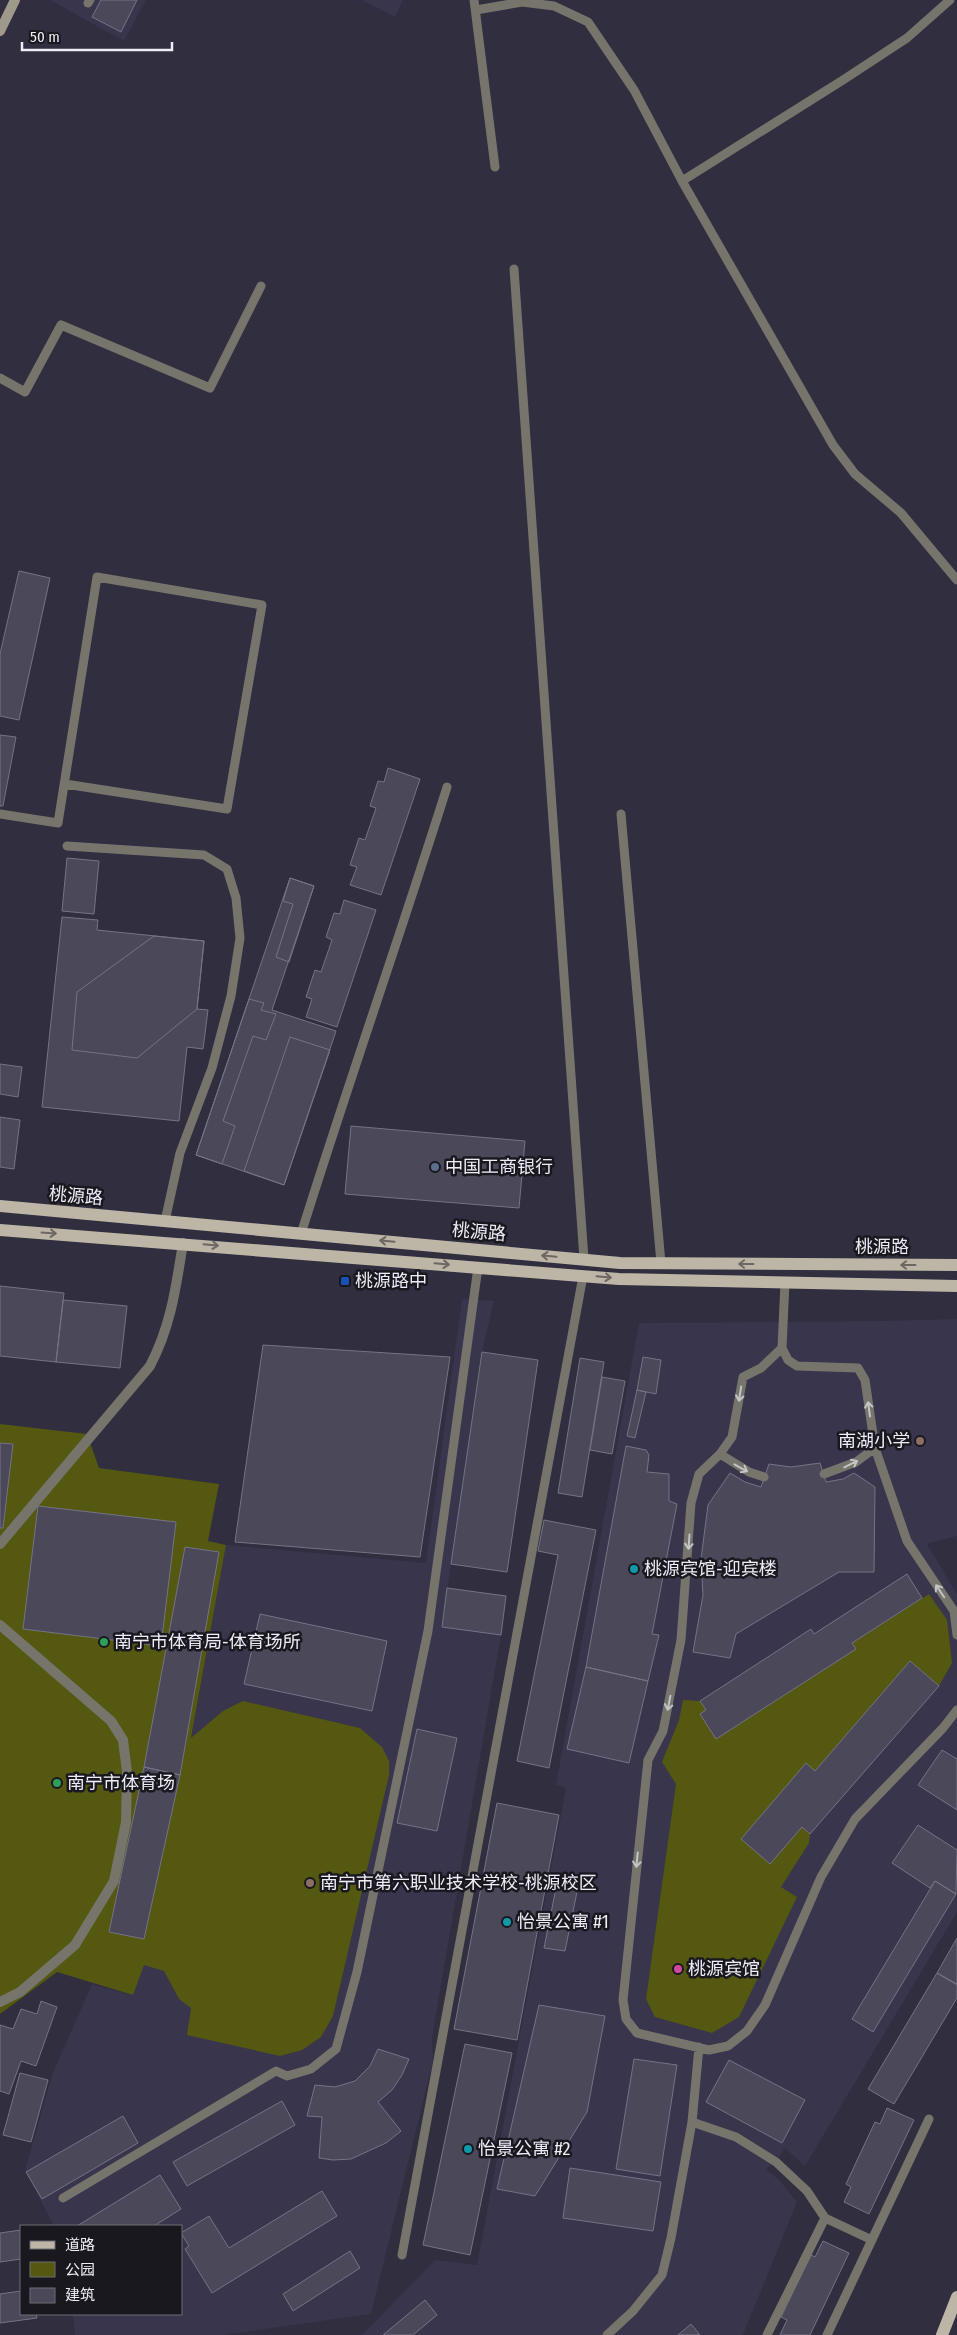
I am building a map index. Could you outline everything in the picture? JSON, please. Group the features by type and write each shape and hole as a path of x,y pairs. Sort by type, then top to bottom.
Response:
{"main road":[{"path":"0,31 15,0"},
{"name":"桃源路","path":"0,1206 620,1263 957,1266"},
{"name":"桃源路","path":"0,1230 583,1276 957,1286"},
{"path":"942,2335 957,2297"}],"street":[{"path":"0,1544 150,1366 162,1343 172,1310 183,1243"},
{"path":"0,1624 111,1721 124,1740 127,1772 126,1822 114,1881 75,1945 20,1992 0,2002"}],"lane":[{"path":"474,0 495,167"},
{"path":"682,181 907,38 950,0"},
{"path":"476,10 522,2 554,6 588,22 634,90 682,181 833,445 855,474 901,513 957,580"},
{"path":"514,269 584,1259"},
{"path":"0,378 25,392 61,325 210,388 261,286"},
{"path":"0,814 58,823 96,577 262,605 227,809 65,784"},
{"path":"301,1234 347,1087 410,904 447,787"},
{"path":"621,814 661,1263"},
{"path":"67,846 204,855 227,869 236,898 240,938 231,996 212,1068 180,1153 165,1221"},
{"path":"63,2198 276,2071 287,2076 311,2069 336,2050 357,1972 428,1631 478,1267"},
{"path":"402,2256 583,1276"},
{"path":"784,1282 782,1348 788,1360 797,1366 858,1368 862,1373 866,1380 875,1448 907,1541 954,1610 957,1635"},
{"path":"782,1348 761,1368 744,1377 732,1436 720,1454 699,1474 691,1503 681,1640 663,1731 648,1760 623,2000 626,2019 636,2033 709,2050 728,2046 747,2031 765,2005 821,1877 855,1819 943,1728 957,1710"},
{"path":"824,1474 856,1462 875,1448"},
{"path":"720,1454 749,1472 764,1477"},
{"path":"606,2335 633,2311 662,2275 671,2238 692,2122 699,2047"},
{"path":"827,2335 929,2119"},
{"path":"692,2122 736,2137 776,2162 807,2191 826,2218 872,2240"},
{"path":"767,2335 826,2218"}],"shaded area":[{"path":"50,0 146,0 124,41"},
{"path":"361,0 403,0 395,17"},
{"name":"南宁市第六职业技术学校-桃源校区","path":"462,1299 494,1301 482,1352 442,1627 501,1635 432,2038 433,2061 371,2314 223,2335 75,2335 73,2315 182,2315 182,2225 53,2225 25,2171 52,2075 92,1984 132,1995 191,1739 226,1545 426,1563"},
{"path":"957,1319 957,1536 927,1544 957,1594 957,1912 805,2166 785,2148 776,2162 766,2169 781,2182 797,2202 743,2335 362,2335 435,2260 477,2265 566,1788 556,1785 639,1323"}],"green space":[{"name":"南宁市体育局-体育场所","path":"0,1424 87,1434 99,1468 219,1484 208,1541 226,1545 191,1738 223,1711 243,1701 360,1728 382,1747 389,1761 389,1775 333,2016 321,2037 302,2050 280,2056 187,2035 191,2008 179,1999 164,1971 144,1965 133,1995 57,1972 0,2014"},
{"path":"929,1594 947,1620 952,1663 939,1686 910,1662 815,1771 802,1827 810,1834 809,1843 781,1887 797,1897 739,2017 712,2033 655,2017 646,1999 676,1784 662,1762 679,1720 683,1700 700,1701 706,1710 855,1649 852,1643"}],"building":[{"path":"101,0 137,0 121,32 92,17"},
{"path":"19,571 50,578 19,720 0,716 0,654"},
{"path":"0,735 16,737 3,806 0,806"},
{"path":"388,768 420,779 381,895 350,885 357,867 350,865 359,838 365,840 376,808 370,806 378,781 384,782"},
{"path":"67,858 99,861 94,914 62,911"},
{"path":"290,878 314,886 272,1010 336,1031 284,1185 196,1155"},
{"path":"290,878 314,886 289,962 276,957 293,904 283,901"},
{"path":"344,900 376,910 337,1027 306,1017 312,999 306,997 315,970 321,972 332,940 326,937 334,913 340,914"},
{"path":"62,917 98,920 97,930 204,941 197,1009 208,1010 203,1049 187,1047 179,1121 42,1107"},
{"path":"154,936 204,941 197,1009 137,1058 72,1050 77,992"},
{"path":"249,999 264,1003 261,1010 276,1014 266,1040 253,1036 223,1121 235,1126 222,1164 196,1155"},
{"path":"290,1037 330,1050 284,1185 244,1171"},
{"path":"0,1064 22,1067 18,1097 0,1094"},
{"path":"0,1117 20,1120 14,1169 0,1167"},
{"name":"中国工商银行","path":"351,1126 525,1141 519,1208 345,1194"},
{"path":"0,1286 64,1293 56,1362 0,1356"},
{"path":"63,1300 127,1306 120,1368 56,1362"},
{"path":"263,1345 450,1357 420,1557 235,1542"},
{"path":"482,1352 538,1360 507,1572 451,1564"},
{"path":"643,1357 661,1360 656,1394 637,1390"},
{"path":"580,1358 604,1362 582,1497 558,1493"},
{"path":"602,1377 625,1381 612,1454 590,1450"},
{"path":"637,1390 646,1392 635,1438 627,1436"},
{"path":"0,1443 13,1444 3,1528 0,1528"},
{"name":"桃源宾馆-迎宾楼","path":"626,1446 646,1450 649,1455 647,1472 669,1474 669,1501 677,1504 652,1634 659,1635 648,1681 586,1667"},
{"path":"820,1463 826,1482 843,1479 854,1473 875,1487 874,1572 839,1572 736,1634 730,1658 693,1652 703,1595 701,1559 708,1505 730,1473 745,1482 761,1487 769,1464 791,1467"},
{"path":"38,1506 176,1522 161,1646 23,1629"},
{"path":"544,1520 596,1530 549,1768 517,1761 558,1555 538,1551"},
{"path":"185,1547 219,1552 180,1775 144,1767"},
{"path":"907,1574 922,1598 852,1643 856,1649 716,1739 700,1714 706,1710 700,1701 811,1629 814,1634"},
{"path":"447,1588 506,1596 501,1635 442,1627"},
{"path":"260,1614 387,1641 372,1711 244,1684"},
{"path":"910,1661 939,1686 810,1834 802,1827 770,1864 741,1839 806,1763 815,1771"},
{"path":"586,1667 648,1681 629,1763 567,1749"},
{"path":"417,1729 457,1738 437,1831 397,1823"},
{"path":"942,1750 957,1759 957,1810 918,1785"},
{"path":"144,1767 180,1775 144,1939 109,1932"},
{"name":"怡景公寓 #1","path":"497,1803 559,1815 517,2040 454,2029"},
{"path":"918,1825 957,1850 956,1894 935,1881 930,1888 892,1863"},
{"path":"935,1881 956,1894 873,2032 852,2019"},
{"path":"557,1883 578,1887 565,1951 544,1948"},
{"path":"957,1938 957,1984 937,1973"},
{"path":"937,1973 957,1985 957,1998 894,2104 868,2089"},
{"path":"41,2001 57,2007 36,2066 21,2061 9,2094 0,2091 0,2025 13,2029 21,2009 37,2014"},
{"path":"539,2005 605,2016 587,2112 535,2196 497,2189"},
{"name":"怡景公寓 #2","path":"465,2044 512,2053 470,2255 423,2245"},
{"path":"378,2049 409,2059 402,2075 392,2090 378,2102 401,2131 386,2143 351,2159 333,2160 319,2158 322,2117 307,2116 315,2085 335,2087 355,2081 370,2066"},
{"path":"634,2059 677,2065 660,2176 616,2169"},
{"path":"729,2060 805,2100 782,2143 706,2102"},
{"path":"20,2073 48,2080 31,2142 3,2135"},
{"path":"282,2101 295,2125 187,2186 173,2162"},
{"path":"887,2108 914,2120 869,2214 844,2202 851,2187 846,2184 875,2122 880,2124"},
{"path":"123,2116 138,2143 42,2199 26,2172"},
{"path":"570,2168 661,2182 653,2231 563,2218"},
{"path":"160,2175 181,2209 156,2225 79,2225"},
{"path":"322,2191 337,2216 212,2293 185,2249 189,2246 182,2232 209,2216 229,2248"},
{"path":"20,2230 20,2259 0,2262 0,2233"},
{"path":"823,2241 849,2253 810,2335 780,2335 787,2320 781,2317 811,2255 815,2257"},
{"path":"350,2251 360,2268 293,2311 283,2294"},
{"path":"20,2291 20,2315 36,2315 37,2318 0,2323 0,2294"},
{"path":"425,2300 437,2315 413,2335 383,2335"},
{"path":"691,2324 700,2335 678,2335"}],"place":[{"name":"中国工商银行","path":"435,1167"},
{"name":"桃源路中","path":"345,1281"},
{"name":"南湖小学","path":"920,1441"},
{"name":"桃源宾馆-迎宾楼","path":"634,1569"},
{"name":"南宁市体育局-体育场所","path":"104,1642"},
{"name":"南宁市体育场","path":"57,1783"},
{"name":"南宁市第六职业技术学校-桃源校区","path":"310,1883"},
{"name":"怡景公寓 #1","path":"507,1922"},
{"name":"桃源宾馆","path":"678,1969"},
{"name":"怡景公寓 #2","path":"468,2149"}]}
